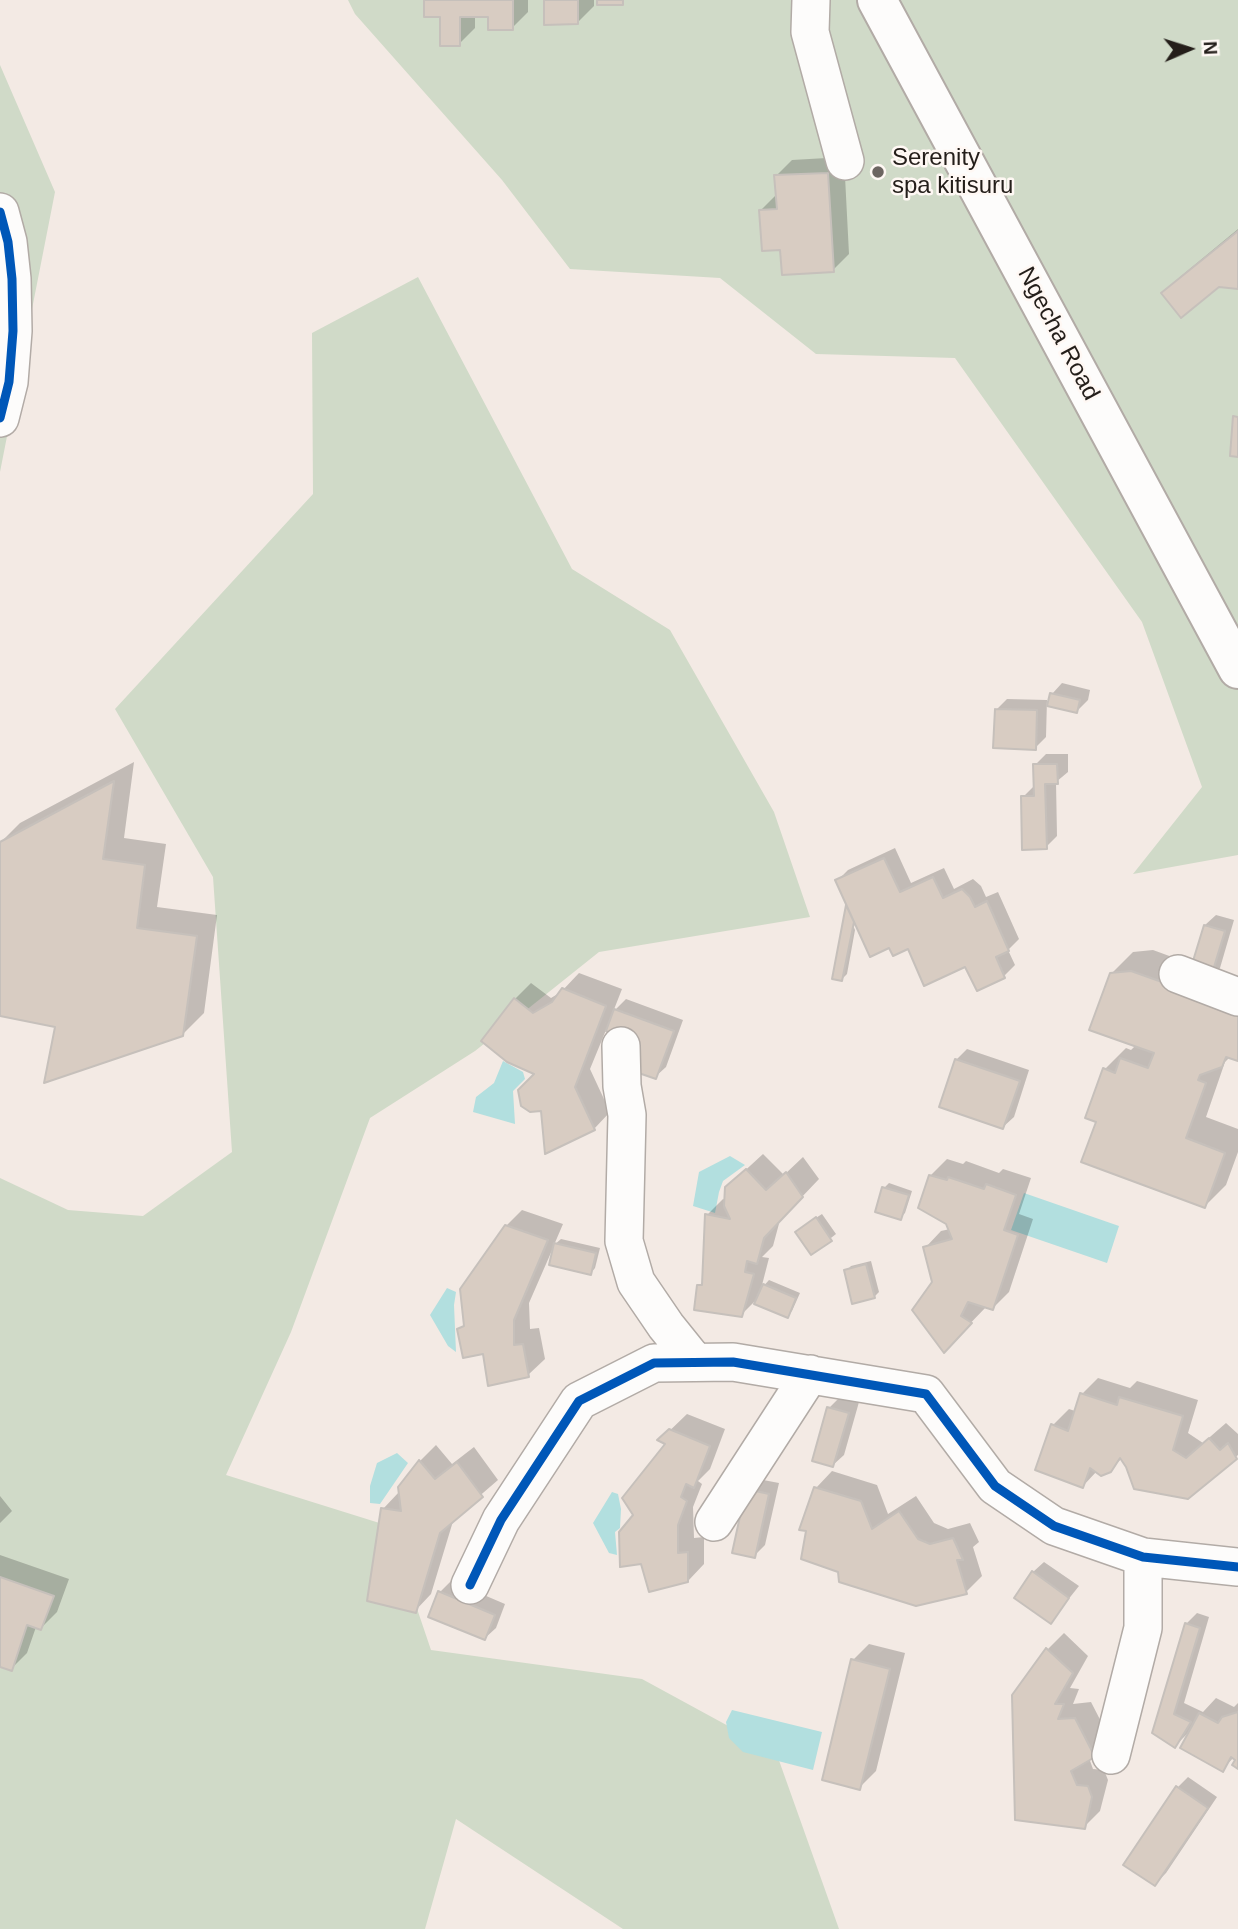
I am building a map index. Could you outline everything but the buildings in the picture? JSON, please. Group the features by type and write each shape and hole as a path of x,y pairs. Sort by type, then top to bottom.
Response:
{"main road":[{"name":"Ngecha Road","path":"877,0 1238,669"}],"street":[{"path":"811,0 810,32 845,161"},
{"path":"0,212 9,254 13,331 9,382 0,418"},
{"path":"1178,974 1238,997"},
{"path":"621,1046 622,1086 627,1115 624,1241 636,1282 695,1362"},
{"path":"470,1585 501,1520 579,1401 654,1363 695,1362 733,1362 926,1394 995,1486 1054,1526 1143,1557 1238,1567"},
{"path":"714,1522 810,1374"},
{"path":"1111,1755 1143,1628 1143,1557"}],"green space":[{"path":"348,0 1238,0 1238,855 1133,874 1202,787 1142,622 955,358 816,354 720,278 570,269 502,180 355,14"},
{"path":"0,65 55,192 0,472"},
{"path":"418,277 572,569 670,630 774,812 810,917 599,952 475,1051 370,1118 291,1332 226,1475 389,1526 431,1650 642,1679 776,1752 839,1929 623,1929 456,1819 425,1929 0,1929 0,1178 68,1210 143,1216 232,1152 213,877 115,709 313,494 312,333"}],"water":[{"path":"503,1061 523,1072 525,1079 513,1091 515,1124 473,1112 476,1097 494,1083"},
{"path":"730,1156 745,1165 723,1181 715,1213 693,1206 699,1172"},
{"path":"1024,1193 1119,1226 1107,1263 1011,1230"},
{"path":"447,1288 456,1292 456,1352 448,1346 430,1315"},
{"path":"397,1453 408,1463 380,1504 370,1503 370,1486 377,1463"},
{"path":"612,1492 618,1494 621,1509 620,1528 615,1532 617,1555 609,1553 593,1523"},
{"path":"732,1710 822,1732 813,1770 743,1752 729,1738 726,1722"}],"cycle path":[{"path":"0,212 8,242 13,331 9,382 0,418"},
{"path":"470,1585 501,1520 579,1401 654,1363 733,1362 926,1394 995,1486 1054,1526 1143,1557 1238,1567"}],"place":[{"name":"Serenity spa kitisuru","path":"878,172"}]}
